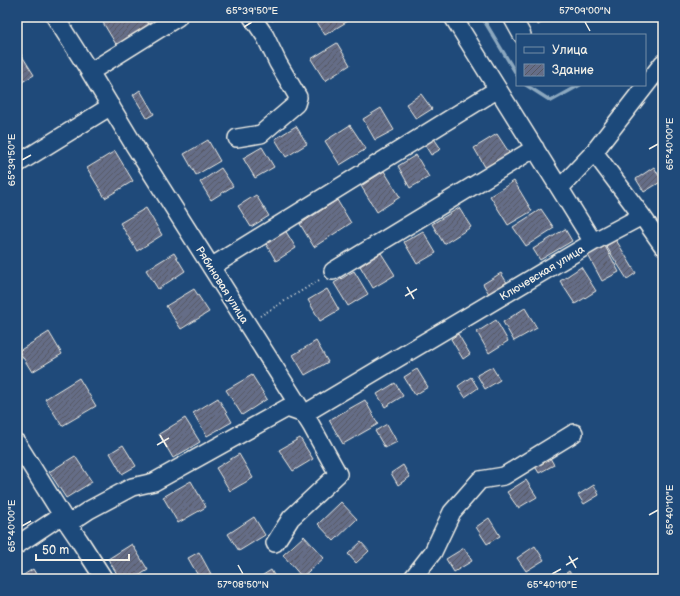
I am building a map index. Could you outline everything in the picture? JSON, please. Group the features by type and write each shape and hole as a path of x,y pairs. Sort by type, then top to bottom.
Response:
{"street":[{"name":"Рябиновая улица","path":"55,17 304,414 338,474 291,518 275,543"},
{"path":"90,72 178,17"},
{"path":"237,138 261,134 296,104 298,97 278,64 266,36 252,17"},
{"name":"Ключевская улица","path":"304,414 593,242 453,17"},
{"path":"512,17 521,34"},
{"path":"646,84 661,65"},
{"path":"560,188 594,152 645,86"},
{"path":"211,267 498,89"},
{"path":"17,164 111,106"},
{"path":"333,271 535,148"},
{"path":"594,152 663,246"},
{"path":"593,242 642,216"},
{"path":"17,545 132,487 154,482 287,408 304,414"},
{"path":"412,579 433,552 452,512 480,480 504,476 574,433"},
{"path":"17,443 104,579"}],"path":[{"path":"247,324 333,271"}],"building":[{"path":"108,17 144,17 150,26 117,46 102,21"},
{"path":"270,17 279,17 272,21"},
{"path":"314,17 346,17 348,21 325,35"},
{"path":"533,17 551,17 538,25"},
{"path":"337,43 350,65 325,81 311,59"},
{"path":"17,48 34,75 17,85"},
{"path":"140,90 154,114 147,118 133,95"},
{"path":"421,94 432,109 416,119 406,104"},
{"path":"381,108 394,130 375,140 363,119"},
{"path":"350,125 366,149 340,165 325,141"},
{"path":"296,126 307,144 286,157 275,139"},
{"path":"497,134 512,157 488,172 474,148"},
{"path":"433,137 441,149 431,155 423,142"},
{"path":"208,140 220,161 196,175 184,154"},
{"path":"262,147 274,167 255,178 243,158"},
{"path":"115,151 133,181 105,198 87,168"},
{"path":"416,155 429,177 410,188 398,166"},
{"path":"654,167 662,181 644,192 636,179"},
{"path":"221,168 233,186 211,200 200,182"},
{"path":"384,171 400,197 377,212 361,186"},
{"path":"514,181 532,211 508,225 490,196"},
{"path":"256,195 269,216 251,227 238,206"},
{"path":"337,200 351,223 314,247 300,224"},
{"path":"146,208 162,235 137,251 120,223"},
{"path":"459,208 471,227 444,244 432,224"},
{"path":"541,209 554,228 526,246 513,227"},
{"path":"565,229 572,241 540,260 533,249"},
{"path":"285,230 296,248 276,261 265,242"},
{"path":"423,231 436,253 417,264 404,242"},
{"path":"616,240 636,273 627,279 606,246"},
{"path":"605,246 619,272 602,281 588,255"},
{"path":"174,253 185,271 158,289 146,270"},
{"path":"381,253 395,275 373,288 360,266"},
{"path":"581,267 596,291 575,304 560,281"},
{"path":"354,271 368,294 348,306 334,283"},
{"path":"501,273 509,286 491,297 483,284"},
{"path":"194,289 209,312 181,329 166,306"},
{"path":"327,289 339,310 320,321 308,300"},
{"path":"525,308 537,328 514,341 503,322"},
{"path":"496,320 508,341 489,353 477,332"},
{"path":"49,332 62,354 32,372 19,351"},
{"path":"458,334 470,354 463,359 451,339"},
{"path":"316,341 328,362 305,375 293,355"},
{"path":"492,367 500,380 485,389 477,375"},
{"path":"417,369 428,387 415,395 404,377"},
{"path":"252,375 267,399 242,415 226,390"},
{"path":"471,377 478,388 465,397 458,386"},
{"path":"79,378 96,406 62,426 45,399"},
{"path":"395,383 403,396 385,407 377,394"},
{"path":"218,398 232,422 207,436 193,413"},
{"path":"365,400 378,424 343,444 329,420"},
{"path":"185,418 200,442 173,458 159,434"},
{"path":"387,424 397,442 385,448 375,431"},
{"path":"300,438 313,459 293,471 279,450"},
{"path":"123,445 136,466 122,474 110,453"},
{"path":"239,454 253,478 230,491 216,468"},
{"path":"75,456 92,482 66,498 49,472"},
{"path":"549,456 554,465 539,473 534,465"},
{"path":"403,465 410,477 398,485 391,473"},
{"path":"526,480 537,497 518,508 507,492"},
{"path":"191,481 206,507 178,523 163,497"},
{"path":"594,485 599,495 584,504 578,495"},
{"path":"341,502 357,519 334,541 318,524"},
{"path":"254,517 265,535 239,551 228,534"},
{"path":"489,518 500,536 487,544 476,527"},
{"path":"43,534 46,538 36,545 33,540"},
{"path":"304,536 324,558 302,577 283,555"},
{"path":"361,542 369,551 356,563 348,554"},
{"path":"132,544 148,570 133,579 120,579 108,559"},
{"path":"535,546 544,560 526,571 517,558"},
{"path":"464,548 472,561 454,572 446,559"},
{"path":"199,552 211,574 203,579 200,579 188,558"},
{"path":"33,569 39,579 23,579 22,576"},
{"path":"271,570 276,579 257,579"},
{"path":"569,571 574,579 558,579"}],"waterway":[{"path":"482,17 516,73"},
{"path":"655,81 663,88"},
{"path":"528,86 551,101 578,86"}]}
